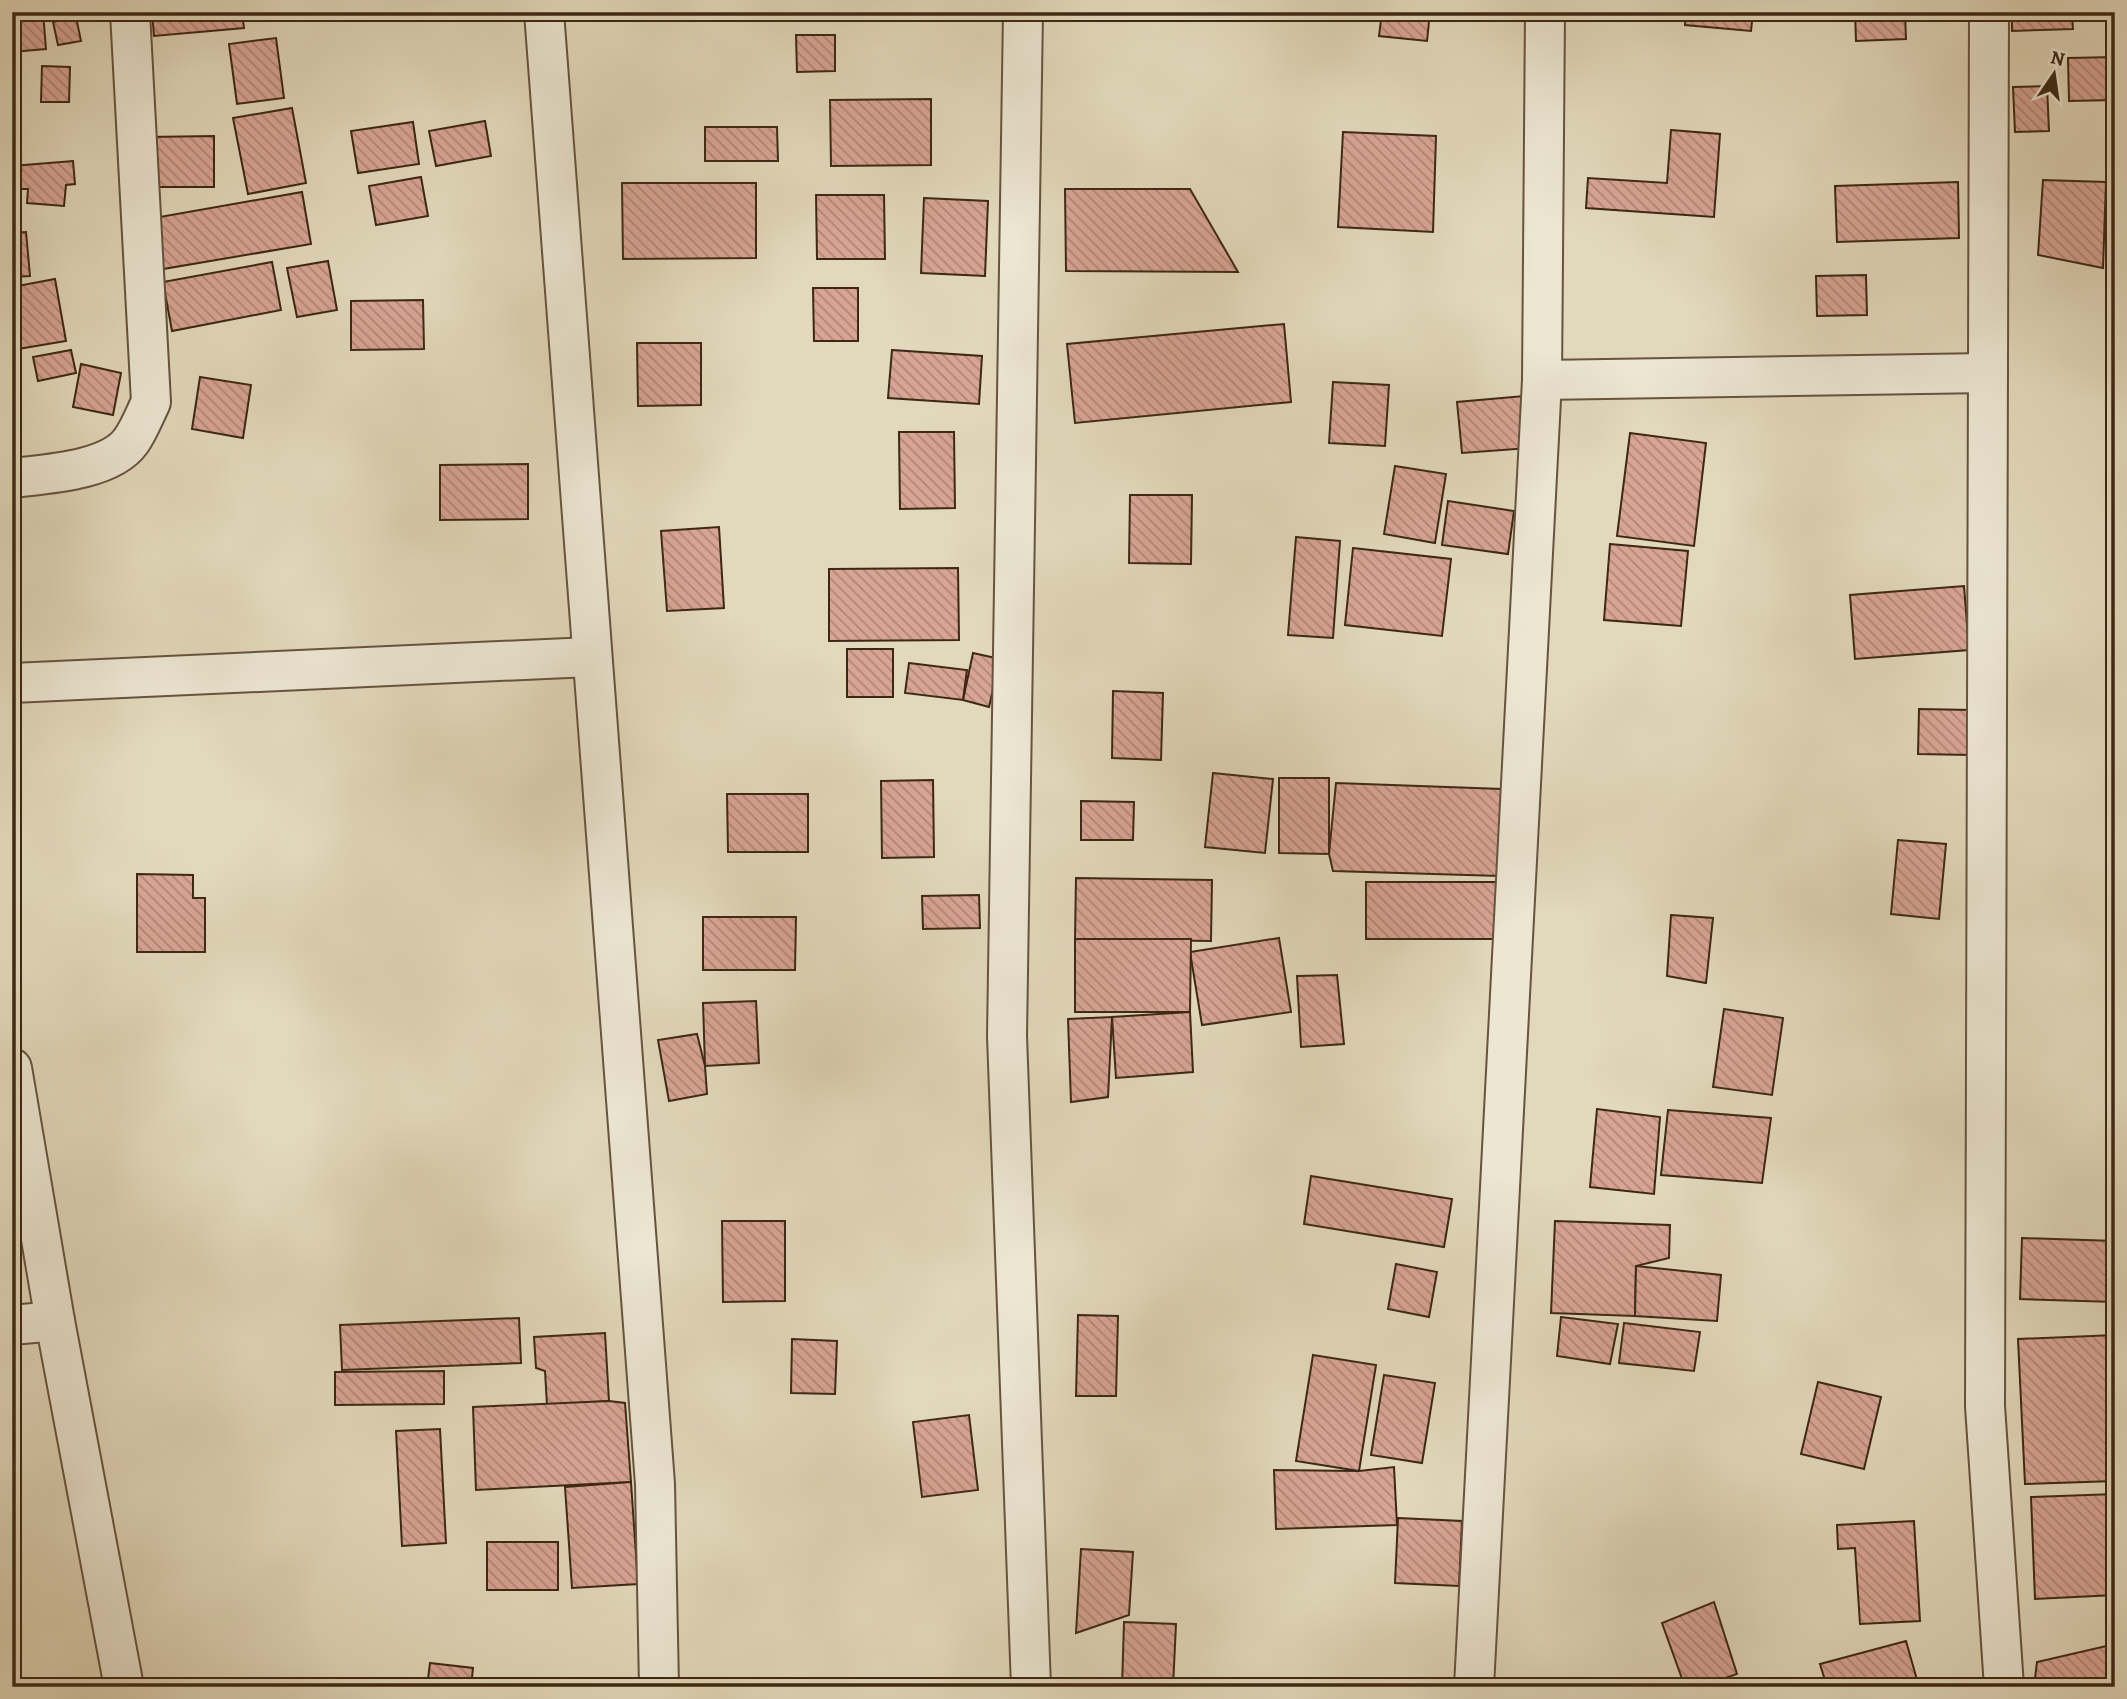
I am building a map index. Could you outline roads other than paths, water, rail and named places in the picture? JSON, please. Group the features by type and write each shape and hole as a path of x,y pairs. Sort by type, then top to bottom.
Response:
{"street":[{"path":"12,478 70,471 107,460 130,443 151,402 130,12"},
{"path":"544,12 590,657 655,1484 659,1687"},
{"path":"1023,12 1007,1036 1031,1687"},
{"path":"1474,1687 1542,380 1545,12"},
{"path":"1989,12 1984,1406 2004,1687"},
{"path":"1542,380 1988,373"},
{"path":"12,684 590,657"},
{"path":"12,1068 55,1321 124,1687"},
{"path":"12,1325 55,1321"}]}
